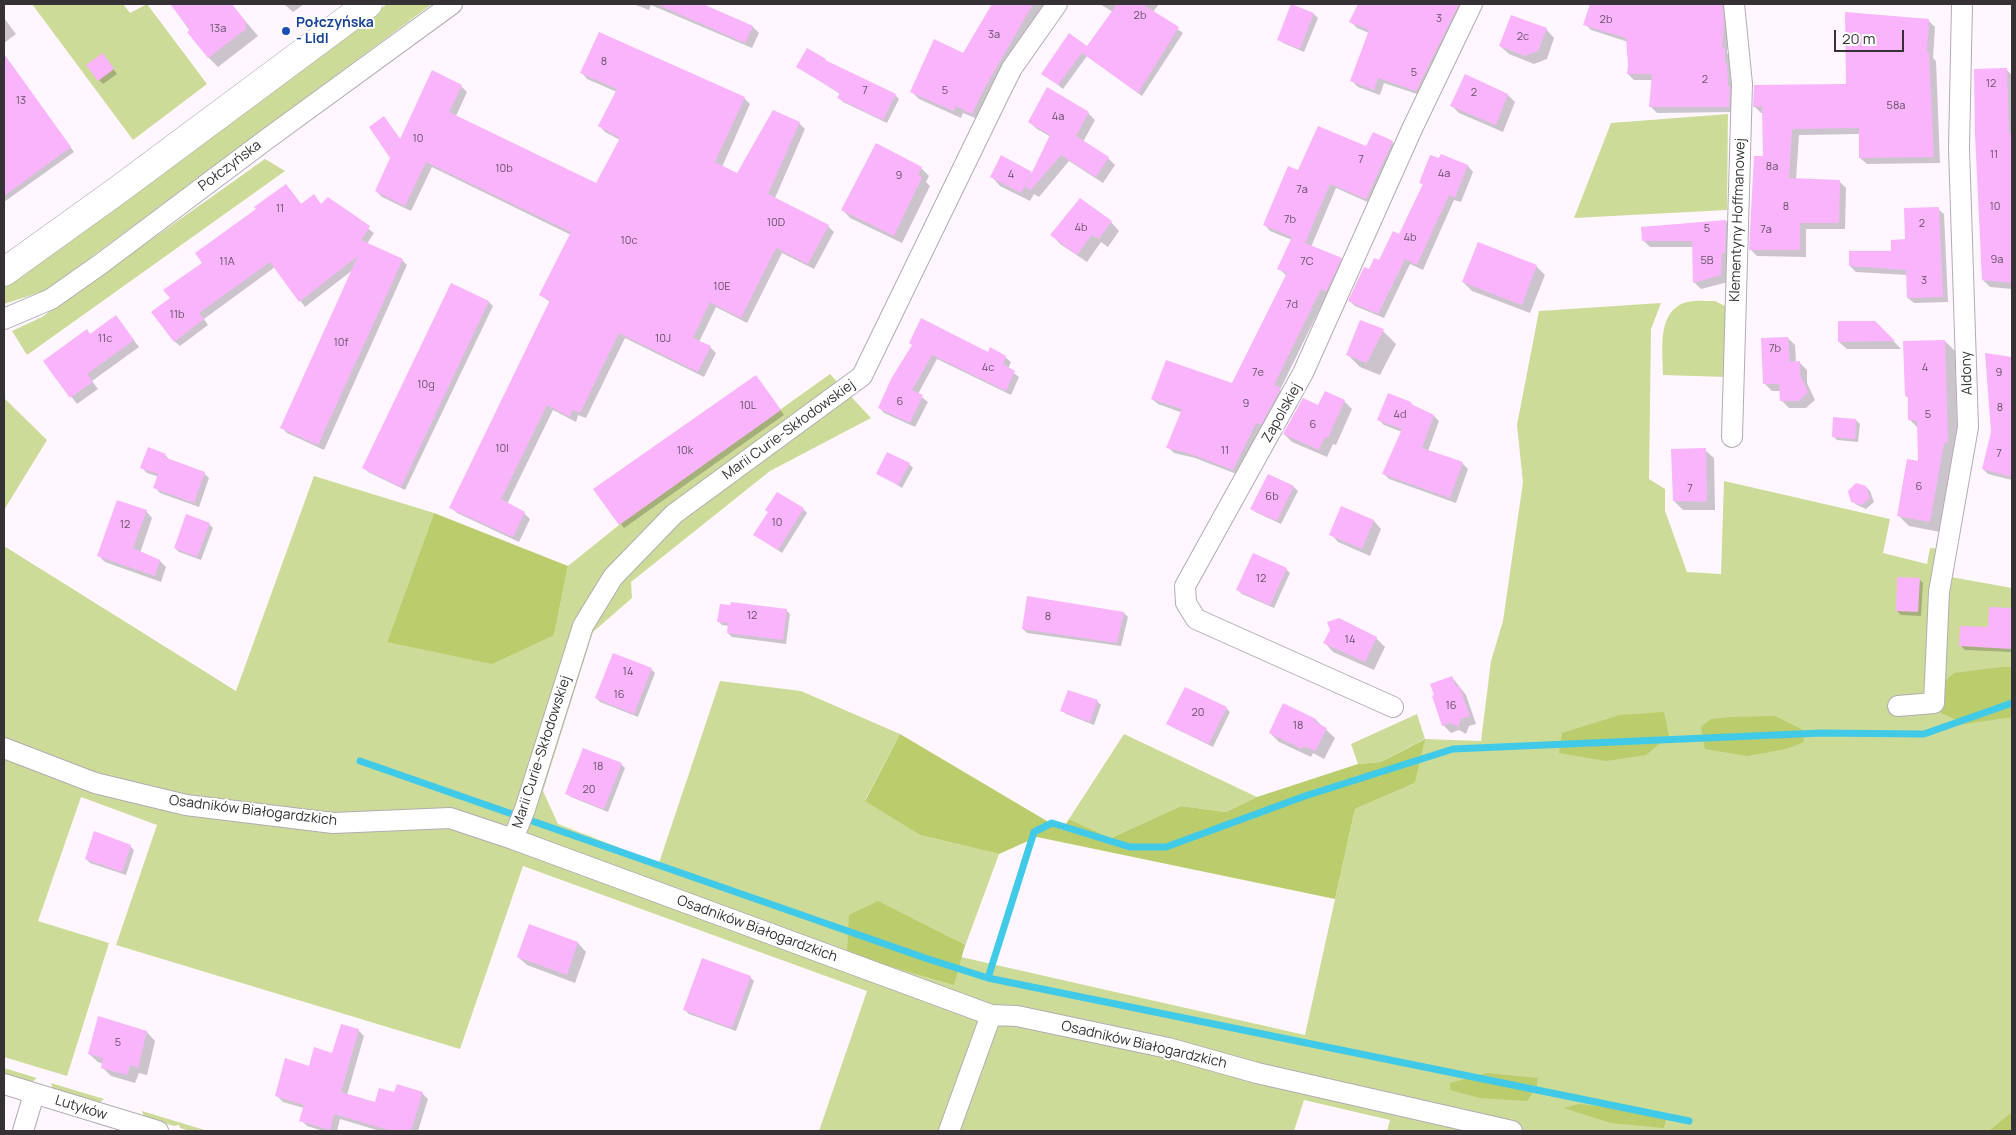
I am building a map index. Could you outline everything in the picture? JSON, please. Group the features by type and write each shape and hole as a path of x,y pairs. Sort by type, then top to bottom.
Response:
{"street":[{"path":"4,272 118,190 368,4"},
{"name":"Połczyńska","path":"4,318 51,299 102,263 267,138 452,4"},
{"name":"Marii Curie-Skłodowskiej","path":"519,825 583,626 614,577 674,514 862,376 1012,68 1057,4"},
{"name":"Zapolskiej","path":"1393,707 1196,620 1186,603 1185,586 1304,373 1412,129 1472,4"},
{"name":"Klementyny Hoffmanowej","path":"1732,437 1742,84 1734,4"},
{"name":"Aldony","path":"1898,706 1934,703 1939,592 1968,427 1960,148 1962,4"},
{"name":"Osadników Białogardzkich","path":"4,748 95,783 186,805 333,823 450,818 519,825 991,1015 1017,1016 1168,1048 1257,1073 1512,1131"},
{"path":"949,1131 991,1015"},
{"name":"Lutyków","path":"4,1084 158,1131"},
{"path":"23,1131 34,1094"}],"green space":[{"path":"32,4 123,4 130,13 147,4 207,84 133,140"},
{"path":"387,4 432,4 47,290 4,304 4,286"},
{"path":"1728,114 1727,210 1574,218 1611,123"},
{"path":"265,159 285,171 27,355 12,331 42,317"},
{"path":"1715,301 1725,306 1727,313 1727,377 1663,375 1663,332 1670,313 1677,306 1687,302"},
{"path":"1661,303 1651,329 1649,479 1665,489 1665,511 1687,572 1721,574 1724,481 1890,519 1883,553 1927,564 1930,548 1957,550 1951,577 2012,588 2012,1131 1387,1131 1390,1120 1304,1100 1294,1131 819,1131 867,991 523,866 460,1049 116,945 157,825 81,797 38,921 109,943 67,1076 4,1057 4,546 236,691 314,476 434,513 387,642 554,635 568,566 619,525 830,374 871,418 770,471 631,582 632,598 593,632 543,791 558,824 659,863 720,681 801,691 900,734 865,800 920,835 999,854 961,957 1305,1035 1355,809 1415,783 1424,739 1381,762 1358,764 1351,744 1417,714 1425,739 1481,741 1491,661 1503,621 1523,482 1517,425 1539,311"},
{"path":"4,398 47,440 4,510"},
{"path":"434,513 568,566 554,635 492,664 387,642"},
{"path":"2012,667 2012,717 1965,724 1941,713 1940,686 1954,673"},
{"path":"1664,712 1669,736 1646,755 1606,761 1559,753 1562,733 1620,715"},
{"path":"1775,716 1803,730 1804,742 1786,749 1747,756 1705,749 1701,727 1711,719"},
{"path":"900,734 1062,830 1069,819 1111,838 1181,806 1226,812 1257,797 1358,764 1381,762 1425,739 1415,783 1355,809 1335,899 1037,837 999,854 920,835 865,801"},
{"path":"1124,734 1257,797 1226,812 1181,806 1111,838 1069,819"},
{"path":"878,901 965,945 954,985 847,954 849,915"},
{"path":"4,1068 37,1078 32,1082 4,1074"},
{"path":"1487,1073 1538,1078 1536,1088 1527,1101 1480,1098 1450,1090 1450,1083"},
{"path":"51,1083 104,1099 99,1103 53,1089"},
{"path":"1579,1104 1667,1114 1664,1128 1611,1123 1564,1108"},
{"path":"142,1111 208,1131 190,1131 180,1128 179,1125 174,1126 144,1117"},
{"path":"2012,1112 2012,1131 1989,1131"}],"building":[{"path":"170,4 232,4 246,22 246,29 208,58 187,32 190,30"},
{"path":"656,4 703,4 753,26 745,43"},
{"path":"992,4 1033,4 984,89 972,114 956,106 953,111 910,92 934,39 963,53"},
{"path":"1117,4 1142,4 1179,27 1138,93 1082,53 1084,50 1058,85 1041,74 1069,33 1087,46"},
{"path":"1291,4 1314,13 1300,49 1277,40"},
{"path":"1358,4 1459,4 1416,91 1378,78 1374,90 1350,81 1369,30 1349,22"},
{"path":"1590,4 1722,4 1724,22 1722,48 1725,48 1728,86 1730,86 1729,107 1649,107 1652,74 1627,74 1626,38 1583,25"},
{"path":"1845,12 1929,19 1927,52 1929,53 1934,157 1859,158 1859,128 1792,129 1789,178 1840,180 1839,223 1800,223 1800,250 1749,250 1754,156 1763,156 1762,106 1753,107 1754,85 1846,84"},
{"path":"1511,15 1547,28 1538,51 1525,56 1499,46"},
{"path":"599,32 745,97 715,162 737,173 773,110 800,122 768,194 829,225 808,264 776,248 741,318 710,302 693,338 711,346 698,372 619,333 580,413 573,410 570,417 547,405 501,499 525,512 513,537 449,508 550,300 539,295 571,232 426,162 405,206 375,191 390,158 369,127 384,116 400,139 432,70 462,85 449,112 596,183 620,138 598,126 617,89 580,73"},
{"path":"807,48 825,60 896,94 883,120 837,98 840,93 796,67"},
{"path":"103,53 114,69 98,81 86,65"},
{"path":"4,54 71,147 4,196"},
{"path":"2007,68 2009,133 2012,133 2012,283 1982,280 1975,134 1974,69"},
{"path":"1465,74 1508,94 1496,125 1450,106"},
{"path":"1047,87 1089,112 1076,136 1109,157 1096,177 1061,155 1031,190 1025,187 1050,135 1028,122"},
{"path":"1318,126 1366,146 1373,132 1393,141 1366,199 1330,184 1305,243 1342,258 1326,292 1321,289 1274,385 1281,388 1261,425 1256,423 1233,470 1188,453 1166,448 1182,409 1151,399 1166,360 1232,383 1287,273 1277,269 1292,237 1263,225 1288,166 1298,170"},
{"path":"876,143 922,167 918,174 922,177 894,236 841,210"},
{"path":"1441,154 1468,165 1455,198 1449,195 1417,265 1405,259 1378,314 1348,301 1364,267 1369,269 1374,258 1379,260 1393,231 1399,234 1423,184 1419,183 1430,155 1439,158"},
{"path":"1001,155 1032,172 1021,193 990,177"},
{"path":"286,184 301,204 314,194 321,204 328,197 370,226 361,240 403,259 318,445 280,428 358,256 299,302 270,262 199,313 204,319 174,342 151,312 170,298 163,290 202,263 195,253 256,209 254,207"},
{"path":"1080,198 1112,221 1099,239 1092,235 1077,255 1050,235"},
{"path":"1939,207 1943,297 1907,298 1906,270 1849,266 1849,251 1891,251 1891,240 1905,239 1904,208"},
{"path":"1726,220 1725,253 1722,253 1721,275 1693,283 1692,241 1642,241 1641,227"},
{"path":"1478,242 1537,265 1522,305 1462,282"},
{"path":"451,283 489,301 401,487 362,468"},
{"path":"116,315 134,340 87,374 93,382 70,398 43,361 87,329 90,334"},
{"path":"921,318 988,352 990,347 1006,356 1003,364 1015,371 1006,391 932,355 912,390 923,395 910,423 878,408 891,379 912,345 909,343"},
{"path":"1360,320 1384,329 1367,363 1346,355"},
{"path":"1838,321 1875,321 1895,341 1838,342"},
{"path":"1788,337 1790,362 1800,361 1800,375 1808,392 1799,401 1780,401 1779,384 1763,384 1761,338"},
{"path":"1945,340 1948,443 1944,443 1930,522 1897,516 1907,459 1918,461 1917,421 1908,420 1908,396 1905,396 1903,341"},
{"path":"1985,353 2012,357 2012,477 1982,469 1991,432"},
{"path":"756,375 781,410 619,525 593,489"},
{"path":"1325,391 1345,400 1328,438 1325,437 1319,450 1283,434 1303,398 1318,405"},
{"path":"1388,393 1411,402 1411,404 1434,415 1422,448 1463,462 1450,498 1382,474 1402,429 1377,420"},
{"path":"1833,417 1856,419 1855,439 1832,437"},
{"path":"148,447 166,454 164,457 205,472 194,503 153,488 158,474 140,468"},
{"path":"1706,448 1707,502 1673,501 1671,449"},
{"path":"887,452 910,463 898,485 876,474"},
{"path":"1268,474 1294,486 1277,521 1250,509"},
{"path":"1856,483 1866,486 1870,498 1862,505 1851,502 1848,491"},
{"path":"777,492 804,508 778,550 753,535 768,512 765,510"},
{"path":"117,500 147,510 133,548 160,560 155,576 97,556"},
{"path":"1341,506 1374,520 1362,549 1329,535"},
{"path":"186,514 210,523 197,557 174,548"},
{"path":"1253,553 1287,568 1270,605 1236,590"},
{"path":"1897,577 1920,578 1918,612 1896,611"},
{"path":"1027,596 1124,612 1117,643 1022,629"},
{"path":"731,602 787,609 783,640 727,633 728,623 717,622 720,604 730,605"},
{"path":"1989,607 2012,608 2012,649 1959,646 1960,626 1988,627"},
{"path":"1339,618 1377,637 1365,662 1323,643 1330,630 1327,622"},
{"path":"613,653 652,668 634,714 595,698"},
{"path":"1452,676 1456,687 1459,686 1470,716 1461,719 1458,727 1450,723 1442,726 1430,684"},
{"path":"1185,687 1227,707 1209,744 1166,724"},
{"path":"1068,690 1098,700 1090,722 1060,711"},
{"path":"1283,703 1316,719 1315,722 1327,728 1315,751 1304,746 1302,749 1269,733"},
{"path":"583,748 622,763 604,809 565,794"},
{"path":"94,831 131,845 122,872 85,859"},
{"path":"529,924 578,942 567,975 517,957"},
{"path":"702,958 751,976 732,1028 683,1010"},
{"path":"98,1016 147,1031 138,1068 130,1065 127,1075 101,1068 103,1058 88,1054"},
{"path":"341,1024 359,1029 341,1092 375,1102 379,1088 394,1092 397,1084 423,1092 411,1131 392,1131 334,1114 330,1130 299,1121 304,1105 275,1096 285,1058 309,1066 314,1047 332,1053"}],"waterway":[{"path":"988,978 1034,832 1052,823 1130,847 1166,847 1305,796 1453,749 1821,733 1924,734 2012,703"},
{"path":"360,761 925,958 988,978 1689,1121"}],"place":[{"name":"Połczyńska - Lidl","path":"286,31"}]}
